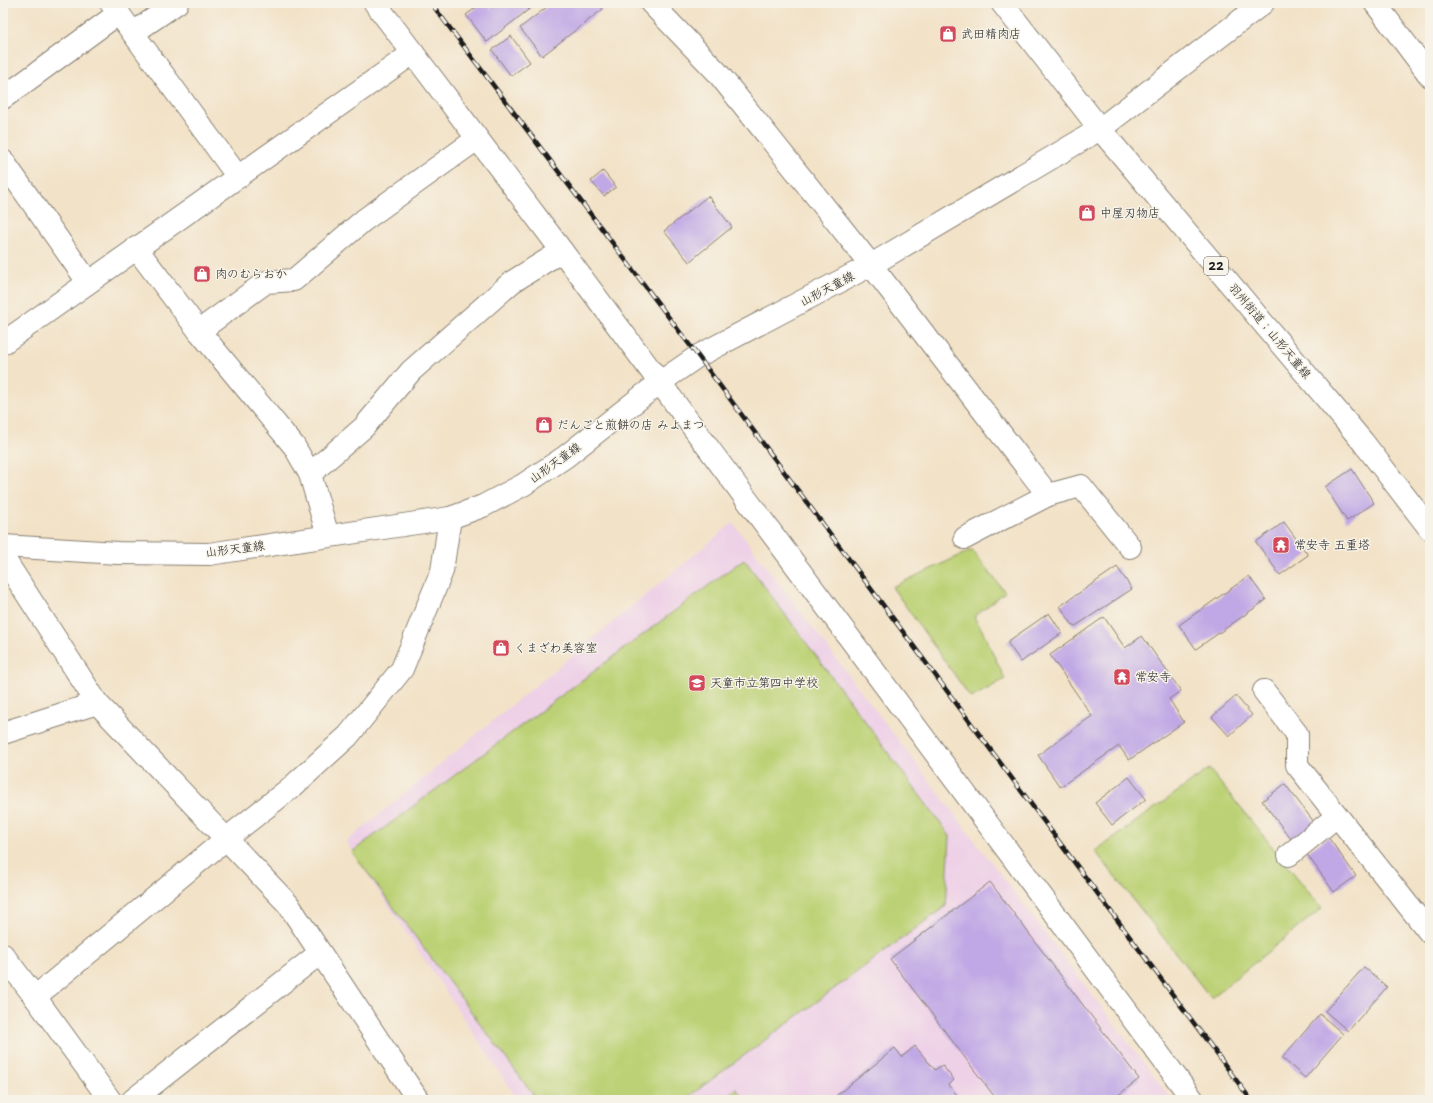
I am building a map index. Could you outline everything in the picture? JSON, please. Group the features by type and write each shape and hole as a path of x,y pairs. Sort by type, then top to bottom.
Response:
{"street":[{"path":"133,33 177,3"},
{"path":"374,3 562,251 1193,1100"},
{"path":"651,3 717,72 871,266 1048,495"},
{"name":"羽州街道；山形天童線","path":"1002,3 1100,129 1363,442 1430,529"},
{"name":"山形天童線","path":"3,546 118,553 209,554 450,518 483,506 523,485 565,457 659,382 698,356 871,266 1100,129 1263,3"},
{"path":"1376,3 1430,76"},
{"path":"3,98 115,8 238,177"},
{"path":"3,343 413,53"},
{"path":"199,331 266,282 294,280 364,220 477,139"},
{"path":"3,161 88,282"},
{"path":"136,248 199,331 294,446 310,474 328,536"},
{"path":"310,474 364,427 411,371 512,282 562,251"},
{"path":"965,538 1048,495 1081,486 1130,547"},
{"path":"35,997 226,839 293,786 348,736 402,669 442,571 450,518"},
{"path":"3,557 97,703 288,904 418,1100"},
{"path":"1264,690 1297,734 1297,765 1430,933"},
{"path":"3,733 97,703"},
{"path":"1289,855 1337,816"},
{"path":"132,1100 320,953"},
{"path":"3,955 110,1100"}],"shaded area":[{"name":"天童市立第四中学校","path":"733,523 1172,1100 518,1100 346,842"}],"green space":[{"path":"972,550 1005,592 974,617 982,630 1005,679 971,698 892,587"},
{"name":"天童市立第四中学校","path":"744,559 950,836 946,906 684,1100 537,1100 352,852"},
{"path":"1209,769 1322,908 1211,998 1095,851"},
{"path":"736,1089 745,1100 722,1100"}],"building":[{"path":"482,3 486,3 491,8 497,3 537,3 487,42 466,15"},
{"path":"552,3 598,3 603,9 542,56 520,28"},
{"path":"511,36 530,62 511,76 492,50"},
{"path":"603,171 616,187 604,196 591,181"},
{"path":"708,196 732,227 689,262 664,231"},
{"path":"1352,469 1374,503 1347,521 1325,487"},
{"path":"1284,522 1308,555 1280,575 1256,542"},
{"path":"1117,567 1132,589 1074,627 1060,606"},
{"path":"1249,576 1266,600 1196,649 1179,625"},
{"path":"1049,613 1062,633 1021,662 1007,642"},
{"path":"1104,617 1125,648 1142,636 1181,691 1169,699 1184,722 1129,760 1119,746 1060,787 1038,755 1092,716 1050,655"},
{"path":"1236,696 1252,715 1229,736 1212,717"},
{"path":"1129,777 1146,799 1112,825 1095,803"},
{"path":"1285,784 1317,826 1294,843 1262,801"},
{"path":"1328,837 1356,876 1334,892 1306,853"},
{"path":"990,882 1139,1079 1112,1100 997,1100 890,959"},
{"path":"1364,967 1387,987 1348,1031 1325,1011"},
{"path":"1320,1014 1343,1034 1305,1078 1282,1058"},
{"path":"915,1046 935,1070 942,1065 954,1080 949,1085 961,1100 831,1100 895,1048 902,1057"}],"railway":[{"path":"431,3 698,356 1251,1100"}],"place":[{"name":"武田精肉店","path":"948,34"},
{"name":"中屋刃物店","path":"1087,213"},
{"name":"肉のむらおか","path":"202,274"},
{"name":"だんごと煎餅の店 みよまつ","path":"544,425"},
{"name":"常安寺 五重塔","path":"1281,545"},
{"name":"くまざわ美容室","path":"501,648"},
{"name":"常安寺","path":"1122,677"},
{"name":"天童市立第四中学校","path":"697,683"}]}
